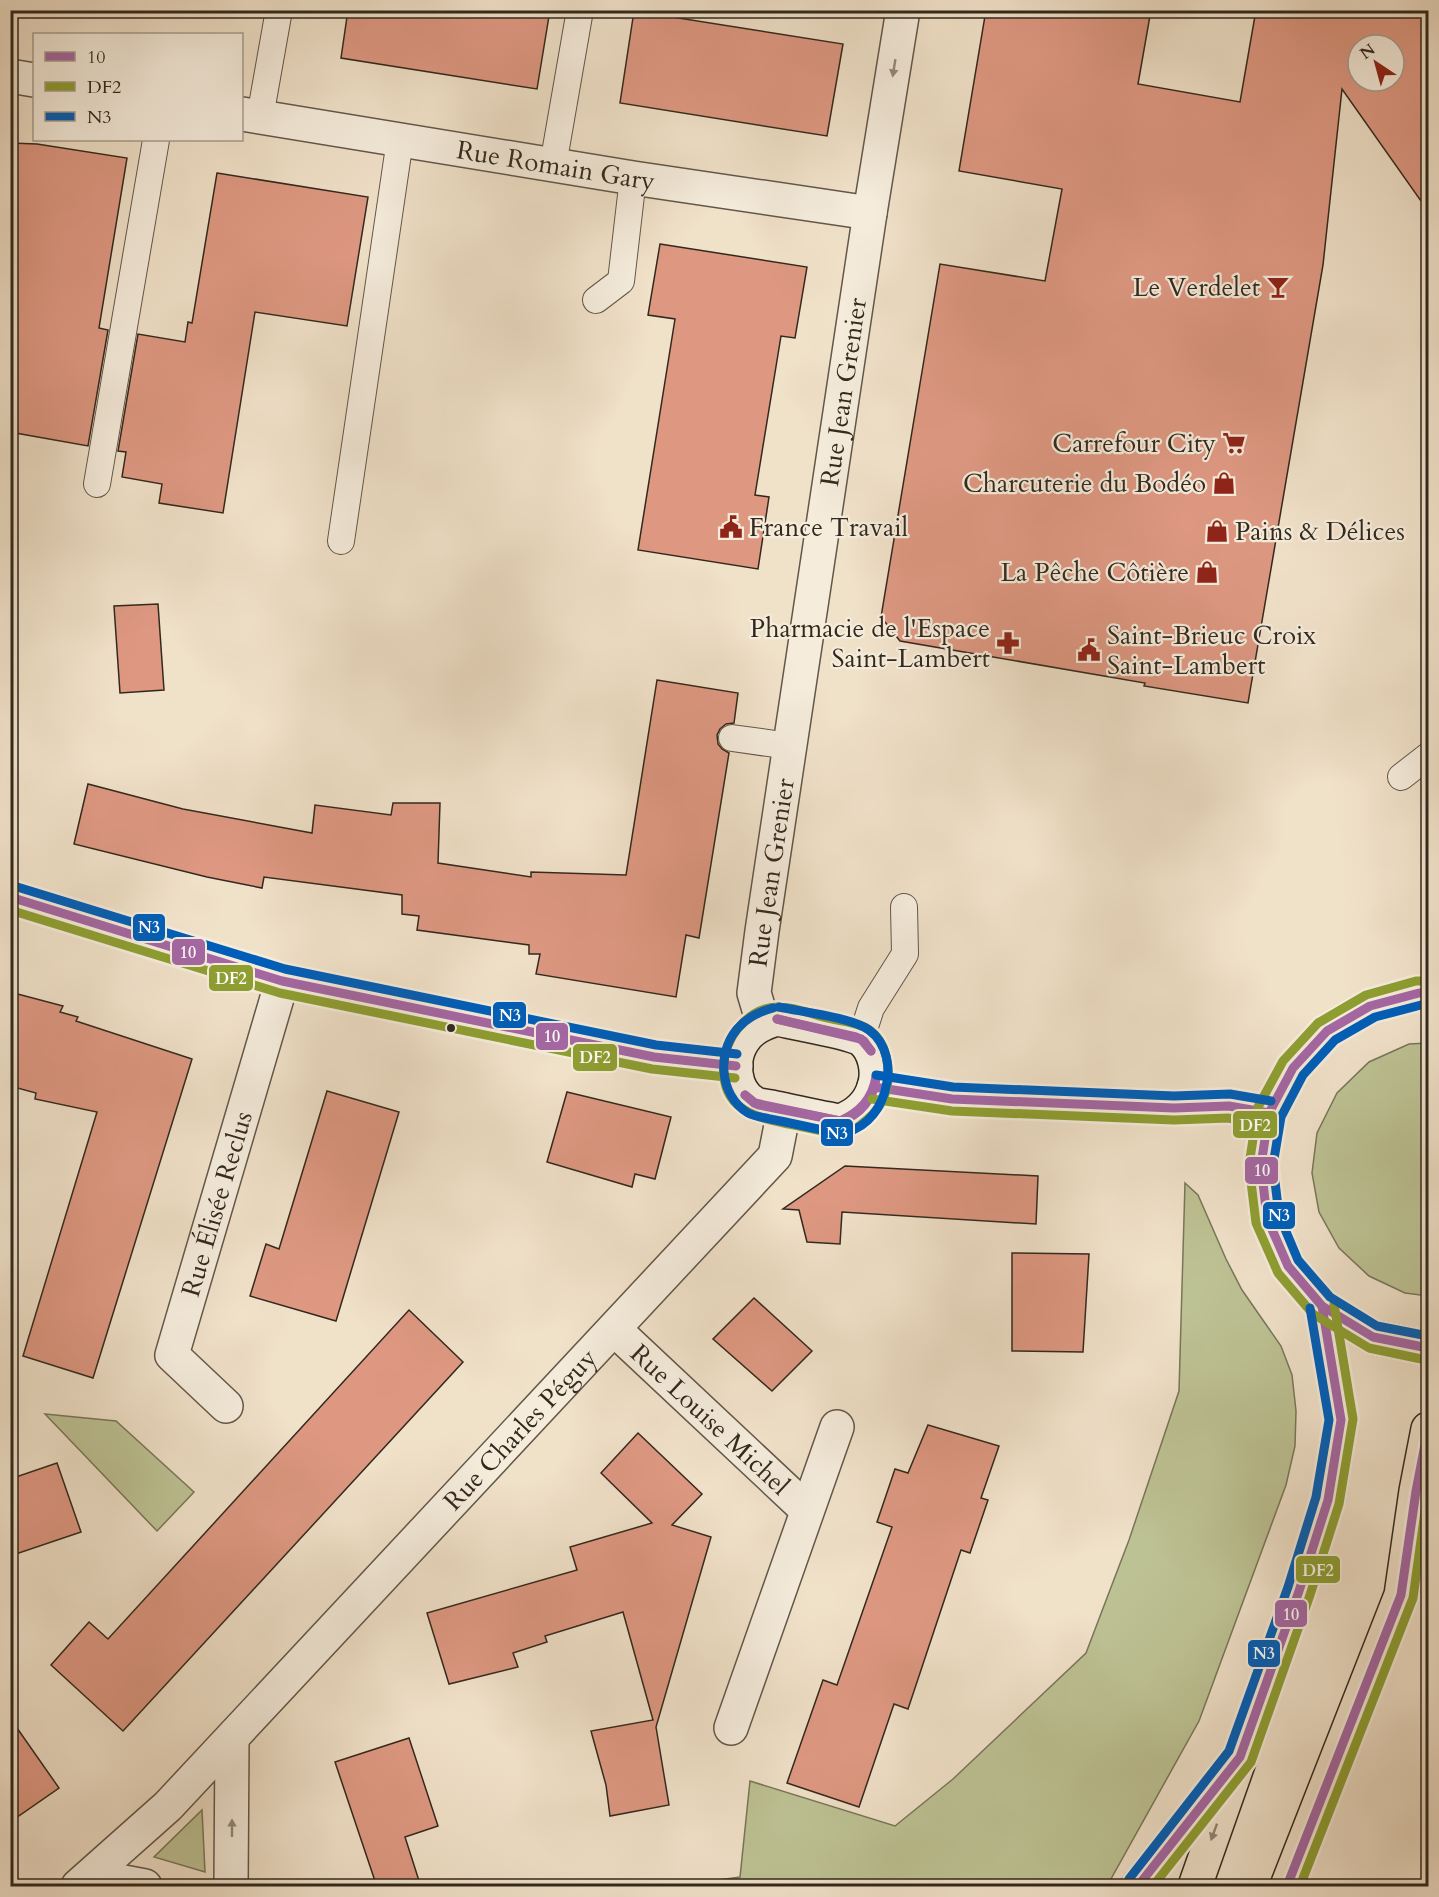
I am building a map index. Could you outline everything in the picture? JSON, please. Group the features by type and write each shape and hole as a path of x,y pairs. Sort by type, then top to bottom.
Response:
{"main road":[{"path":"1425,991 1370,1006 1326,1032 1293,1068 1269,1113 1261,1166 1267,1218 1288,1266 1322,1305 1373,1336 1428,1348"},
{"path":"1195,1887 1299,1591 1328,1500 1341,1420 1322,1305"},
{"path":"1287,1887 1401,1595 1416,1491 1428,1429"},
{"path":"1138,1887 1240,1757"}],"street":[{"name":"Rue Jean Grenier","path":"764,1023 754,993 789,747 903,10"},
{"path":"10,76 33,80"},
{"name":"Rue Romain Gary","path":"251,115 633,178 870,213"},
{"path":"10,897 282,981 654,1057 736,1066"},
{"name":"Rue Élisée Reclus","path":"226,1406 172,1355 282,981"},
{"path":"777,1019 861,1039 871,1051 876,1066 872,1095 851,1117 840,1121 754,1103 743,1093 737,1080 738,1052 743,1040 764,1023 777,1019"},
{"path":"874,1087 952,1099 1174,1108 1229,1106 1269,1113"},
{"name":"Rue Charles Péguy","path":"85,1881 168,1806 775,1156 784,1110"},
{"name":"Rue Louise Michel","path":"614,1329 807,1510"},
{"name":"Rue Louise Michel","path":"731,1728 837,1427"},
{"path":"231,1887 232,1738"},
{"name":"Rue Charles Péguy","path":"85,1881 145,1887"}],"lane":[{"path":"251,115 279,10"},
{"path":"553,165 580,10"},
{"path":"341,541 400,140"},
{"path":"97,484 156,141"},
{"path":"596,300 621,281 633,178"},
{"path":"732,738 789,747"},
{"path":"1401,777 1428,756"},
{"path":"861,1039 871,1008 905,954 904,907"}],"green space":[{"path":"1428,1043 1428,1296 1405,1293 1369,1276 1339,1248 1319,1212 1312,1173 1317,1133 1337,1093 1369,1062 1409,1044"},
{"path":"1185,1183 1198,1195 1242,1290 1281,1346 1292,1375 1296,1411 1295,1446 1286,1485 1199,1721 1107,1886 677,1886 740,1877 750,1781 895,1826 953,1779 1086,1653 1129,1540 1179,1391"},
{"path":"45,1414 116,1421 194,1492 157,1531"},
{"path":"202,1810 205,1872 154,1857"}],"building":[{"path":"348,10 550,10 537,89 341,58"},
{"path":"986,10 1151,10 1138,84 1240,102 1256,10 1428,10 1428,211 1342,89 1323,265 1248,703 900,641 881,617 940,264 1045,281 1062,189 959,171"},
{"path":"634,11 843,44 827,136 620,103"},
{"path":"10,143 37,144 127,158 99,328 108,330 88,446 10,432"},
{"path":"217,173 368,197 347,326 255,312 223,513 159,503 162,484 122,477 126,452 118,451 138,334 185,342 188,322 192,323"},
{"path":"660,244 807,267 795,338 781,336 755,495 769,497 758,569 638,550 675,319 648,315"},
{"path":"158,604 164,690 120,693 114,606"},
{"path":"657,680 738,693 734,723 726,724 717,735 718,744 729,753 699,938 686,935 676,997 536,974 540,954 529,954 529,945 417,930 419,916 402,914 402,895 264,877 262,888 207,877 74,844 88,784 183,809 312,833 315,805 391,815 393,803 440,803 438,863 531,877 531,872 626,875"},
{"path":"10,992 63,1006 60,1012 78,1017 76,1021 192,1059 93,1378 23,1356 97,1112 35,1099 36,1093 10,1086"},
{"path":"327,1091 399,1112 336,1321 250,1296 266,1244 279,1249"},
{"path":"567,1092 671,1117 655,1179 635,1174 632,1187 547,1162"},
{"path":"845,1166 1038,1176 1036,1224 842,1212 840,1244 807,1242 799,1210 783,1209"},
{"path":"1012,1253 1089,1254 1083,1352 1012,1351"},
{"path":"754,1298 812,1351 772,1391 713,1339"},
{"path":"409,1310 463,1362 123,1731 51,1665 89,1622 108,1639"},
{"path":"928,1425 999,1446 981,1498 988,1500 970,1553 961,1550 908,1709 894,1704 859,1807 787,1783 823,1680 837,1685 892,1527 877,1522 895,1469 908,1473"},
{"path":"638,1433 702,1494 672,1525 711,1537 656,1727 669,1805 610,1816 606,1785 591,1731 653,1720 623,1612 545,1636 547,1642 513,1653 518,1667 449,1684 427,1613 577,1570 570,1547 652,1523 601,1473"},
{"path":"57,1463 81,1532 10,1556 10,1479"},
{"path":"10,1718 59,1788 10,1822"},
{"path":"409,1738 438,1826 405,1837 421,1887 377,1887 335,1762"}],"transit line":[{"name":"N3","path":"14,886 285,969 656,1045 737,1054"},
{"name":"10","path":"10,897 282,981 654,1057 736,1066"},
{"name":"DF2","path":"10,910 280,993 652,1069 735,1078"},
{"name":"DF2","path":"1426,1360 1369,1348 1313,1314 1278,1273 1256,1223 1249,1165 1258,1107 1283,1061 1318,1023 1366,995 1416,981 1428,981"},
{"name":"10","path":"1428,993 1419,993 1370,1006 1327,1031 1293,1068 1269,1113 1261,1165 1267,1218 1288,1266 1322,1306 1373,1337 1428,1348"},
{"name":"N3","path":"1428,1005 1375,1017 1335,1040 1303,1075 1281,1117 1273,1165 1279,1215 1298,1260 1330,1297 1377,1326 1428,1336"},
{"name":"DF2","path":"856,1128 843,1132 823,1131 771,1120 756,1116 734,1101 727,1089 724,1074 725,1055 737,1029 752,1015 769,1008 779,1007 796,1009 868,1029 881,1042 885,1051 888,1081 878,1107 859,1126"},
{"name":"N3","path":"773,1008 756,1014 741,1025 727,1046 724,1058 726,1083 738,1105 756,1116 838,1133 854,1129 868,1120 878,1107 885,1091 888,1074 886,1057 880,1042 861,1025 826,1015 779,1007"},
{"name":"10","path":"777,1019 856,1037 864,1041 871,1051"},
{"name":"10","path":"777,1019 861,1039 871,1051"},
{"name":"N3","path":"876,1075 953,1087 1174,1096 1230,1094 1271,1101"},
{"name":"10","path":"840,1121 864,1104 872,1092 876,1077"},
{"name":"10","path":"840,1121 854,1115 865,1105 873,1092 876,1077"},
{"name":"10","path":"874,1087 952,1099 1174,1108 1229,1106 1269,1113"},
{"name":"10","path":"745,1095 755,1103 840,1121"},
{"name":"10","path":"745,1095 759,1105 840,1121"},
{"name":"DF2","path":"872,1099 952,1111 1174,1120 1228,1118 1267,1125"},
{"name":"DF2","path":"1153,1886 1251,1762 1310,1595 1339,1504 1353,1419 1334,1304"},
{"name":"10","path":"1138,1886 1240,1757 1299,1591 1328,1500 1341,1420 1322,1306"},
{"name":"N3","path":"1129,1879 1229,1751 1288,1587 1316,1497 1329,1420 1310,1308"},
{"name":"10","path":"1287,1886 1401,1595 1416,1491 1428,1429"},
{"name":"DF2","path":"1300,1886 1413,1598 1428,1490"}],"place":[{"name":"Le Verdelet","path":"1278,287"},
{"name":"Carrefour City","path":"1234,443"},
{"name":"Charcuterie du Bodéo","path":"1224,483"},
{"name":"France Travail","path":"731,527"},
{"name":"Pains & Délices","path":"1217,531"},
{"name":"La Pêche Côtière","path":"1207,572"},
{"name":"Pharmacie de l'Espace Saint-Lambert","path":"1008,643"},
{"name":"Saint-Brieuc Croix Saint-Lambert","path":"1089,650"}]}
